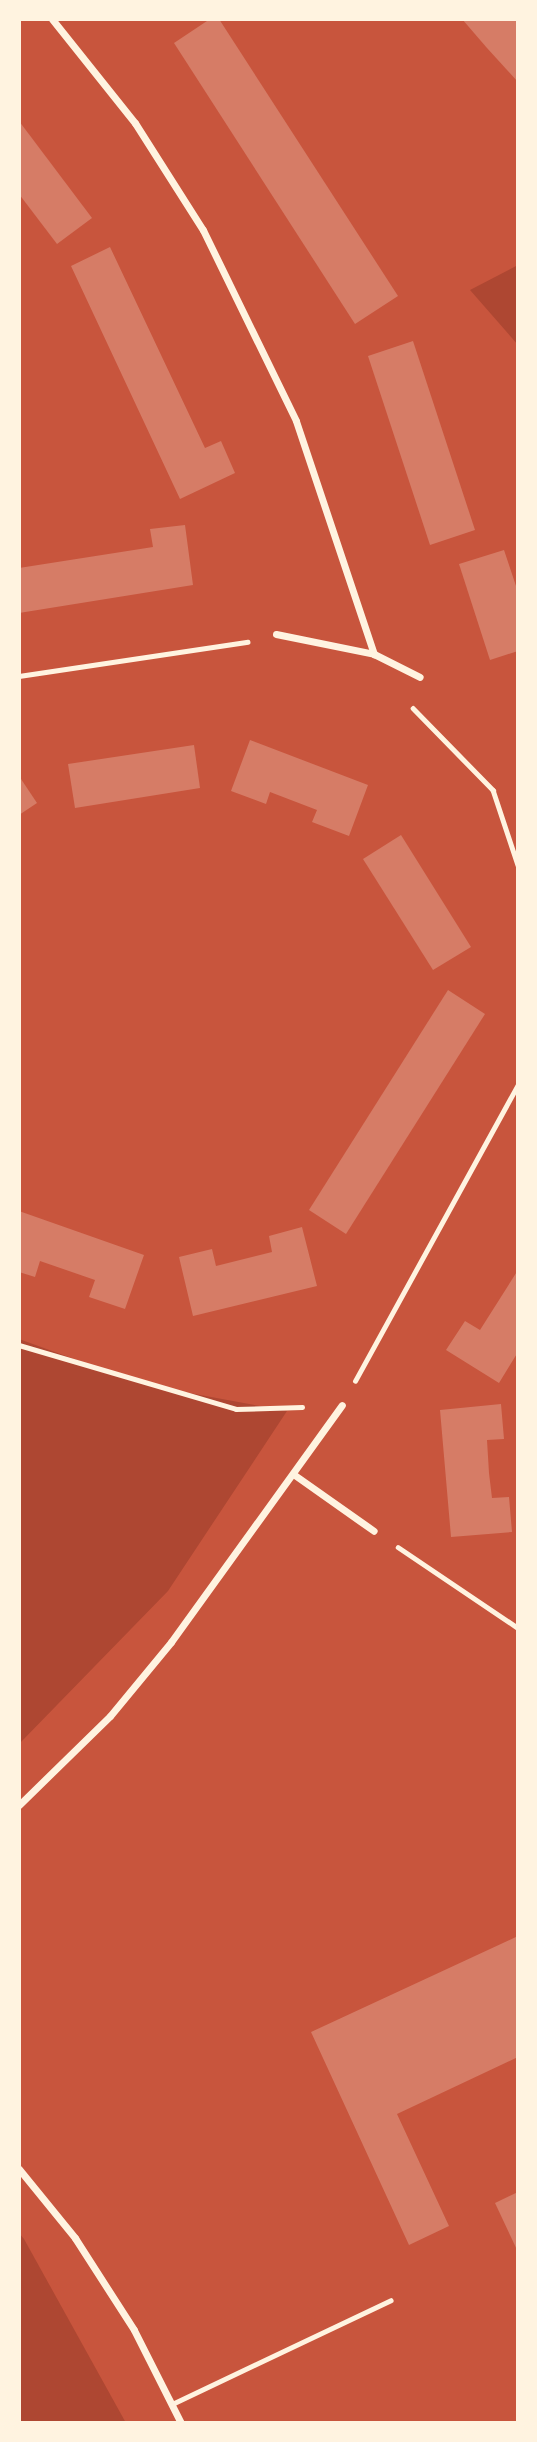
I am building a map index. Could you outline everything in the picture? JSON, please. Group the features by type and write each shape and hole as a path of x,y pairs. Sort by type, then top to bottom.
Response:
{"street":[{"path":"52,19 135,123 209,241 296,421 374,654"},
{"path":"276,634 374,654 420,677"},
{"path":"19,1805 110,1716 296,1476 342,1405"},
{"path":"296,1476 374,1531"},
{"path":"19,2169 75,2238 181,2423"}],"lane":[{"path":"172,2404 391,2300"}],"path":[{"path":"19,676 276,634"},
{"path":"420,677 412,708 493,790 518,865"},
{"path":"19,1345 236,1409 342,1405 518,1084"},
{"path":"374,1531 518,1628"}],"shaded area":[{"path":"518,265 518,345 470,290"},
{"path":"19,1339 146,1385 287,1411 168,1591 19,1744"},
{"path":"19,2233 24,2239 126,2423 19,2423"}],"building":[{"path":"210,19 219,19 398,296 355,324 174,43"},
{"path":"462,19 518,19 518,82 487,48"},
{"path":"19,121 92,218 57,244 19,194"},
{"path":"110,247 205,448 221,441 235,473 180,499 71,266"},
{"path":"413,341 475,530 430,545 368,356"},
{"path":"185,525 193,585 19,613 19,568 153,547 150,529"},
{"path":"504,550 518,592 518,651 490,660 459,564"},
{"path":"250,740 368,785 349,836 312,822 317,810 270,792 266,804 231,791"},
{"path":"194,745 200,788 75,808 68,764"},
{"path":"19,776 37,803 19,815"},
{"path":"401,835 471,947 433,970 363,859"},
{"path":"448,990 485,1014 346,1234 309,1210"},
{"path":"19,1211 144,1255 125,1309 89,1297 95,1280 40,1261 35,1277 19,1272"},
{"path":"302,1227 317,1286 193,1316 179,1257 212,1249 216,1266 272,1252 269,1236"},
{"path":"518,1270 518,1352 499,1383 446,1350 465,1321 480,1330"},
{"path":"501,1404 504,1439 487,1440 489,1473 492,1498 509,1497 512,1532 451,1537 440,1410"},
{"path":"518,1936 518,2057 397,2114 449,2226 409,2245 311,2032"},
{"path":"518,2192 518,2252 495,2203"}]}
